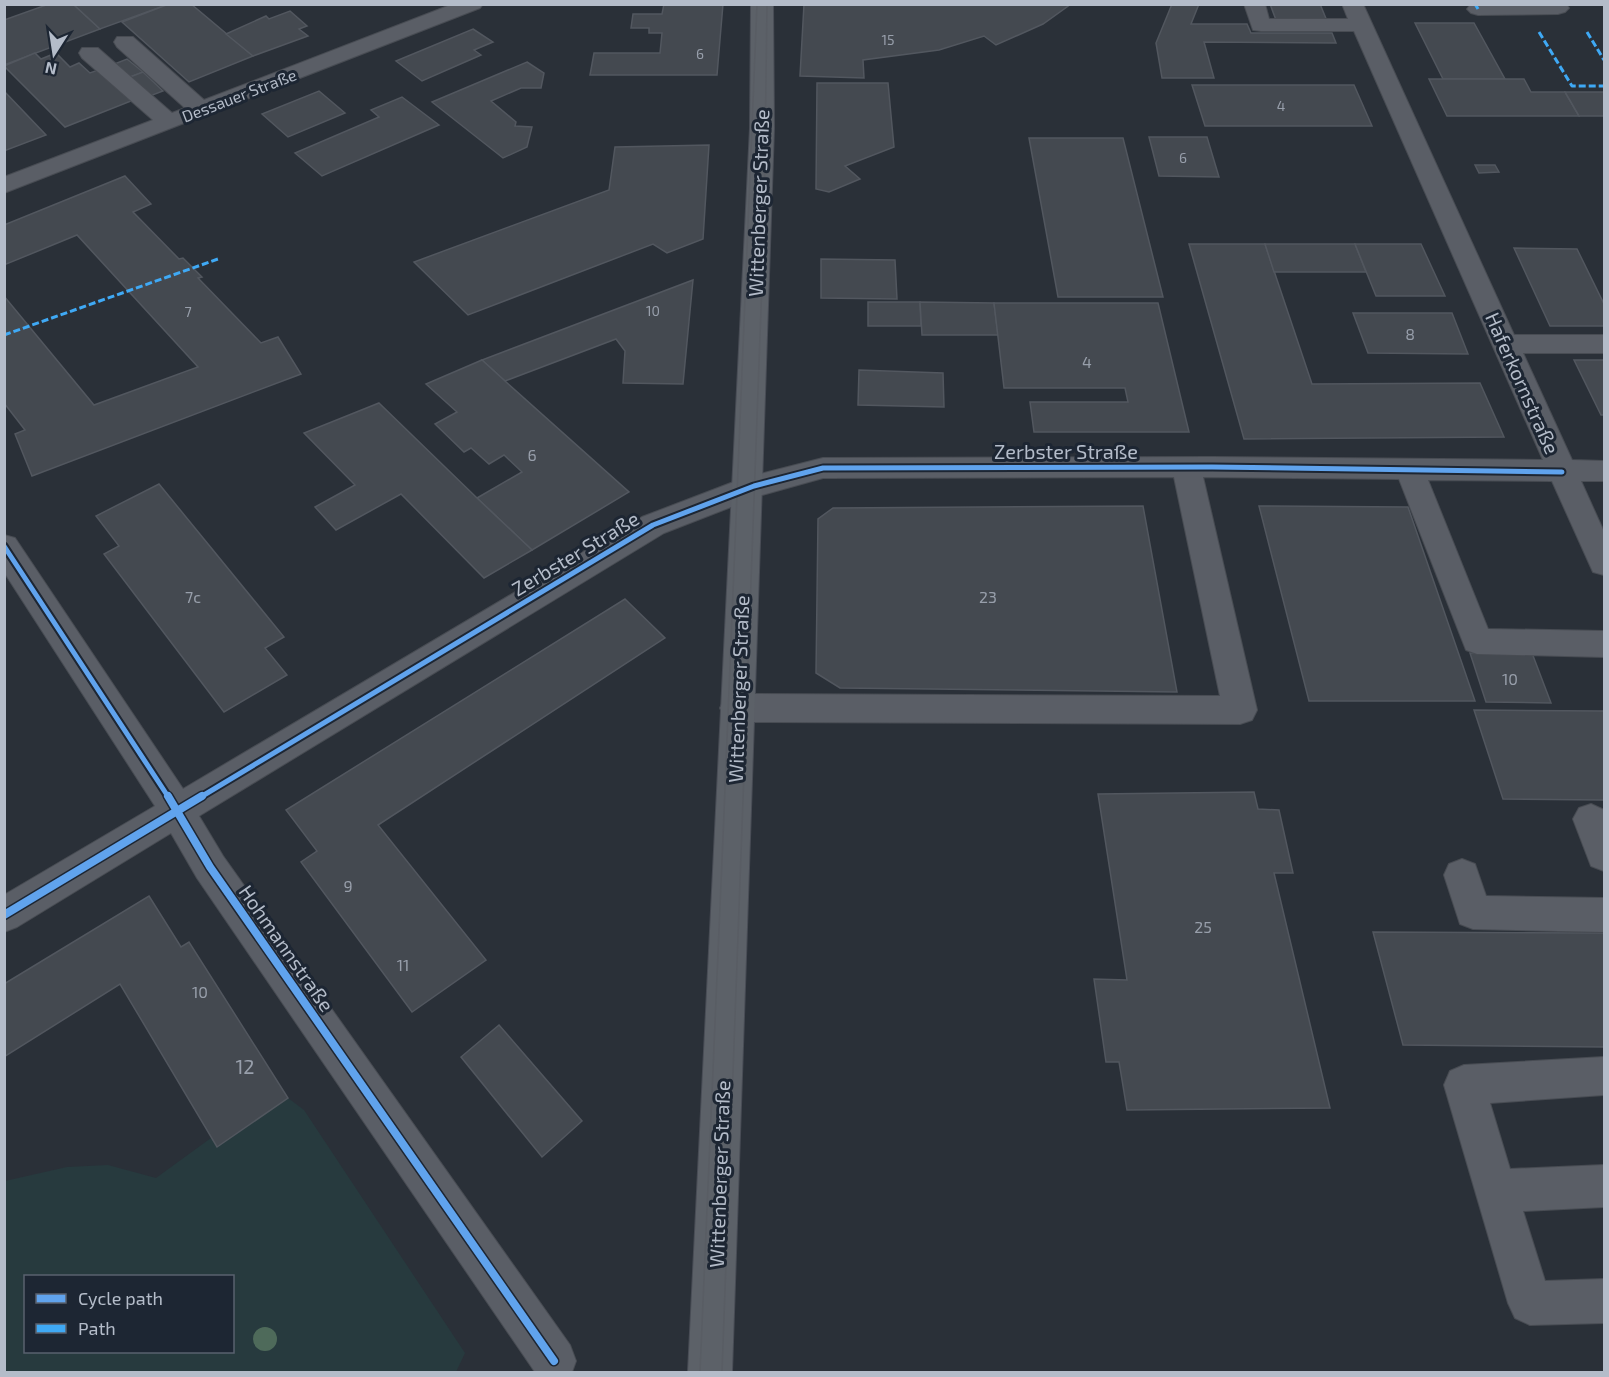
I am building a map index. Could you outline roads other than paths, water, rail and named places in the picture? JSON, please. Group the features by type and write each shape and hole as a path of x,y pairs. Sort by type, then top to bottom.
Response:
{"main road":[{"name":"Wittenberger Straße","path":"710,1372 762,128 762,4"}],"street":[{"name":"Dessauer Straße","path":"4,186 473,4"},
{"path":"1254,4 1261,25 1356,15"},
{"path":"1478,9 1558,8 1555,4"},
{"name":"Haferkornstraße","path":"1356,15 1605,564"},
{"path":"124,42 201,110"},
{"path":"90,53 169,122"},
{"path":"1507,344 1605,344"},
{"path":"737,708 1240,710 1186,467"},
{"name":"Zerbster Straße","path":"4,915 653,525 746,489 823,468 1186,467 1605,471"},
{"path":"1410,470 1477,641 1605,644"},
{"name":"Hohmannstraße","path":"4,546 177,810 210,867 554,1361"},
{"path":"1591,819 1605,855"},
{"path":"1462,875 1473,912 1605,915"},
{"path":"1605,1076 1464,1085 1494,1191 1530,1304 1605,1301"},
{"path":"1494,1191 1605,1186"}],"tram line":[{"path":"700,1372 757,4"},
{"path":"722,1372 764,227 767,4"}]}
